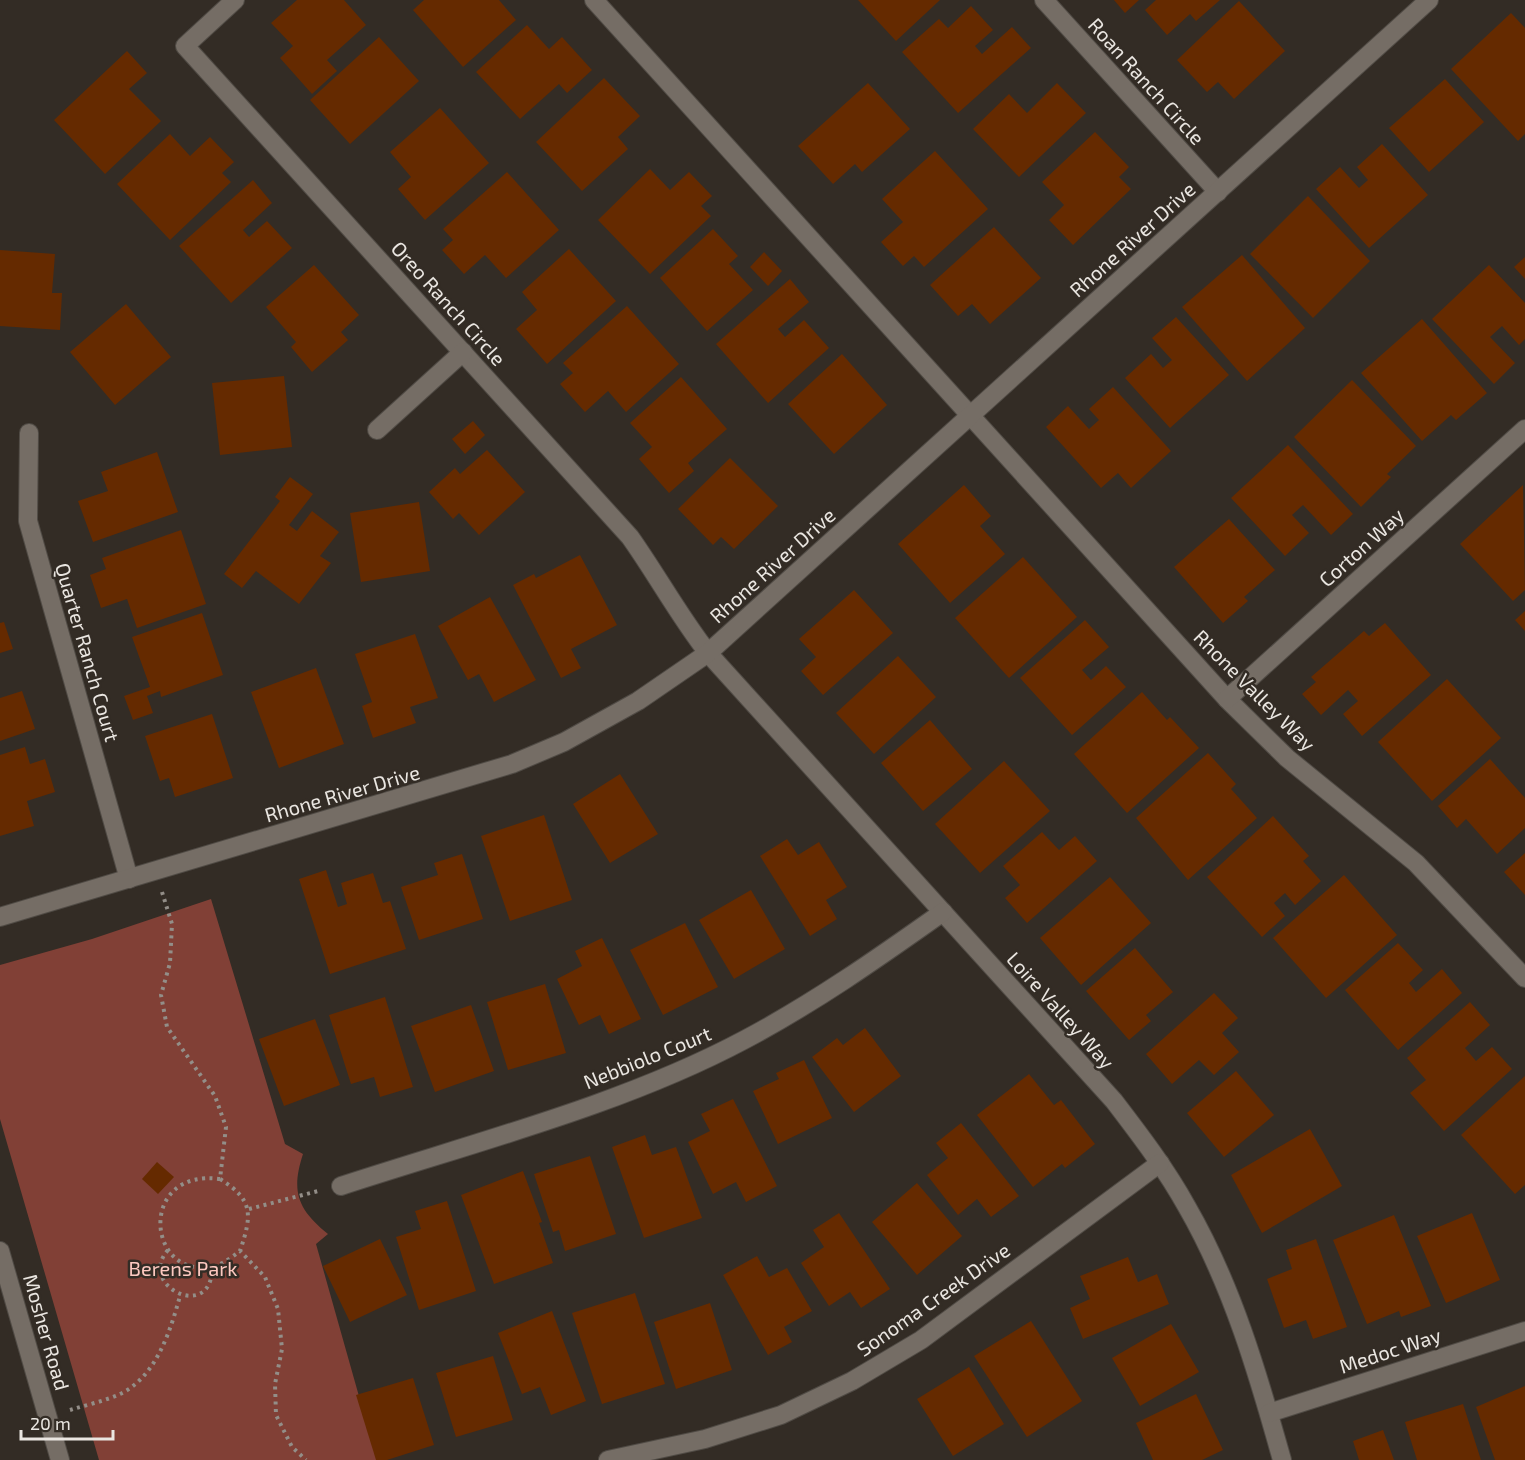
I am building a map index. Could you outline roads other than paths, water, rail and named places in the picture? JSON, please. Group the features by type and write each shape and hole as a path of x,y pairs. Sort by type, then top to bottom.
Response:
{"street":[{"name":"Oreo Ranch Circle","path":"235,0 185,46 630,537 657,575 679,616 708,653"},
{"path":"594,0 971,416"},
{"name":"Roan Ranch Circle","path":"1044,0 1218,192"},
{"name":"Rhone River Drive","path":"0,917 512,764 564,742 638,702 708,653 1429,0"},
{"path":"377,430 463,352"},
{"name":"Rhone Valley Way","path":"971,416 1227,699 1287,758 1416,863 1525,978"},
{"name":"Corton Way","path":"1227,699 1525,429"},
{"name":"Quarter Ranch Court","path":"29,433 28,521 129,879"},
{"name":"Loire Valley Way","path":"708,653 1114,1101 1160,1163 1188,1208 1223,1279 1269,1413 1282,1460"},
{"name":"Nebbiolo Court","path":"341,1186 589,1105 683,1070 743,1041 831,991 942,912"},
{"name":"Sonoma Creek Drive","path":"608,1460 681,1453 781,1415 852,1381 921,1340 1160,1163"},
{"name":"Mosher Road","path":"0,1251 60,1460"},
{"name":"Medoc Way","path":"1269,1413 1525,1330"}],"park label":[{"name":"Berens Park","path":"183,1268"}]}
